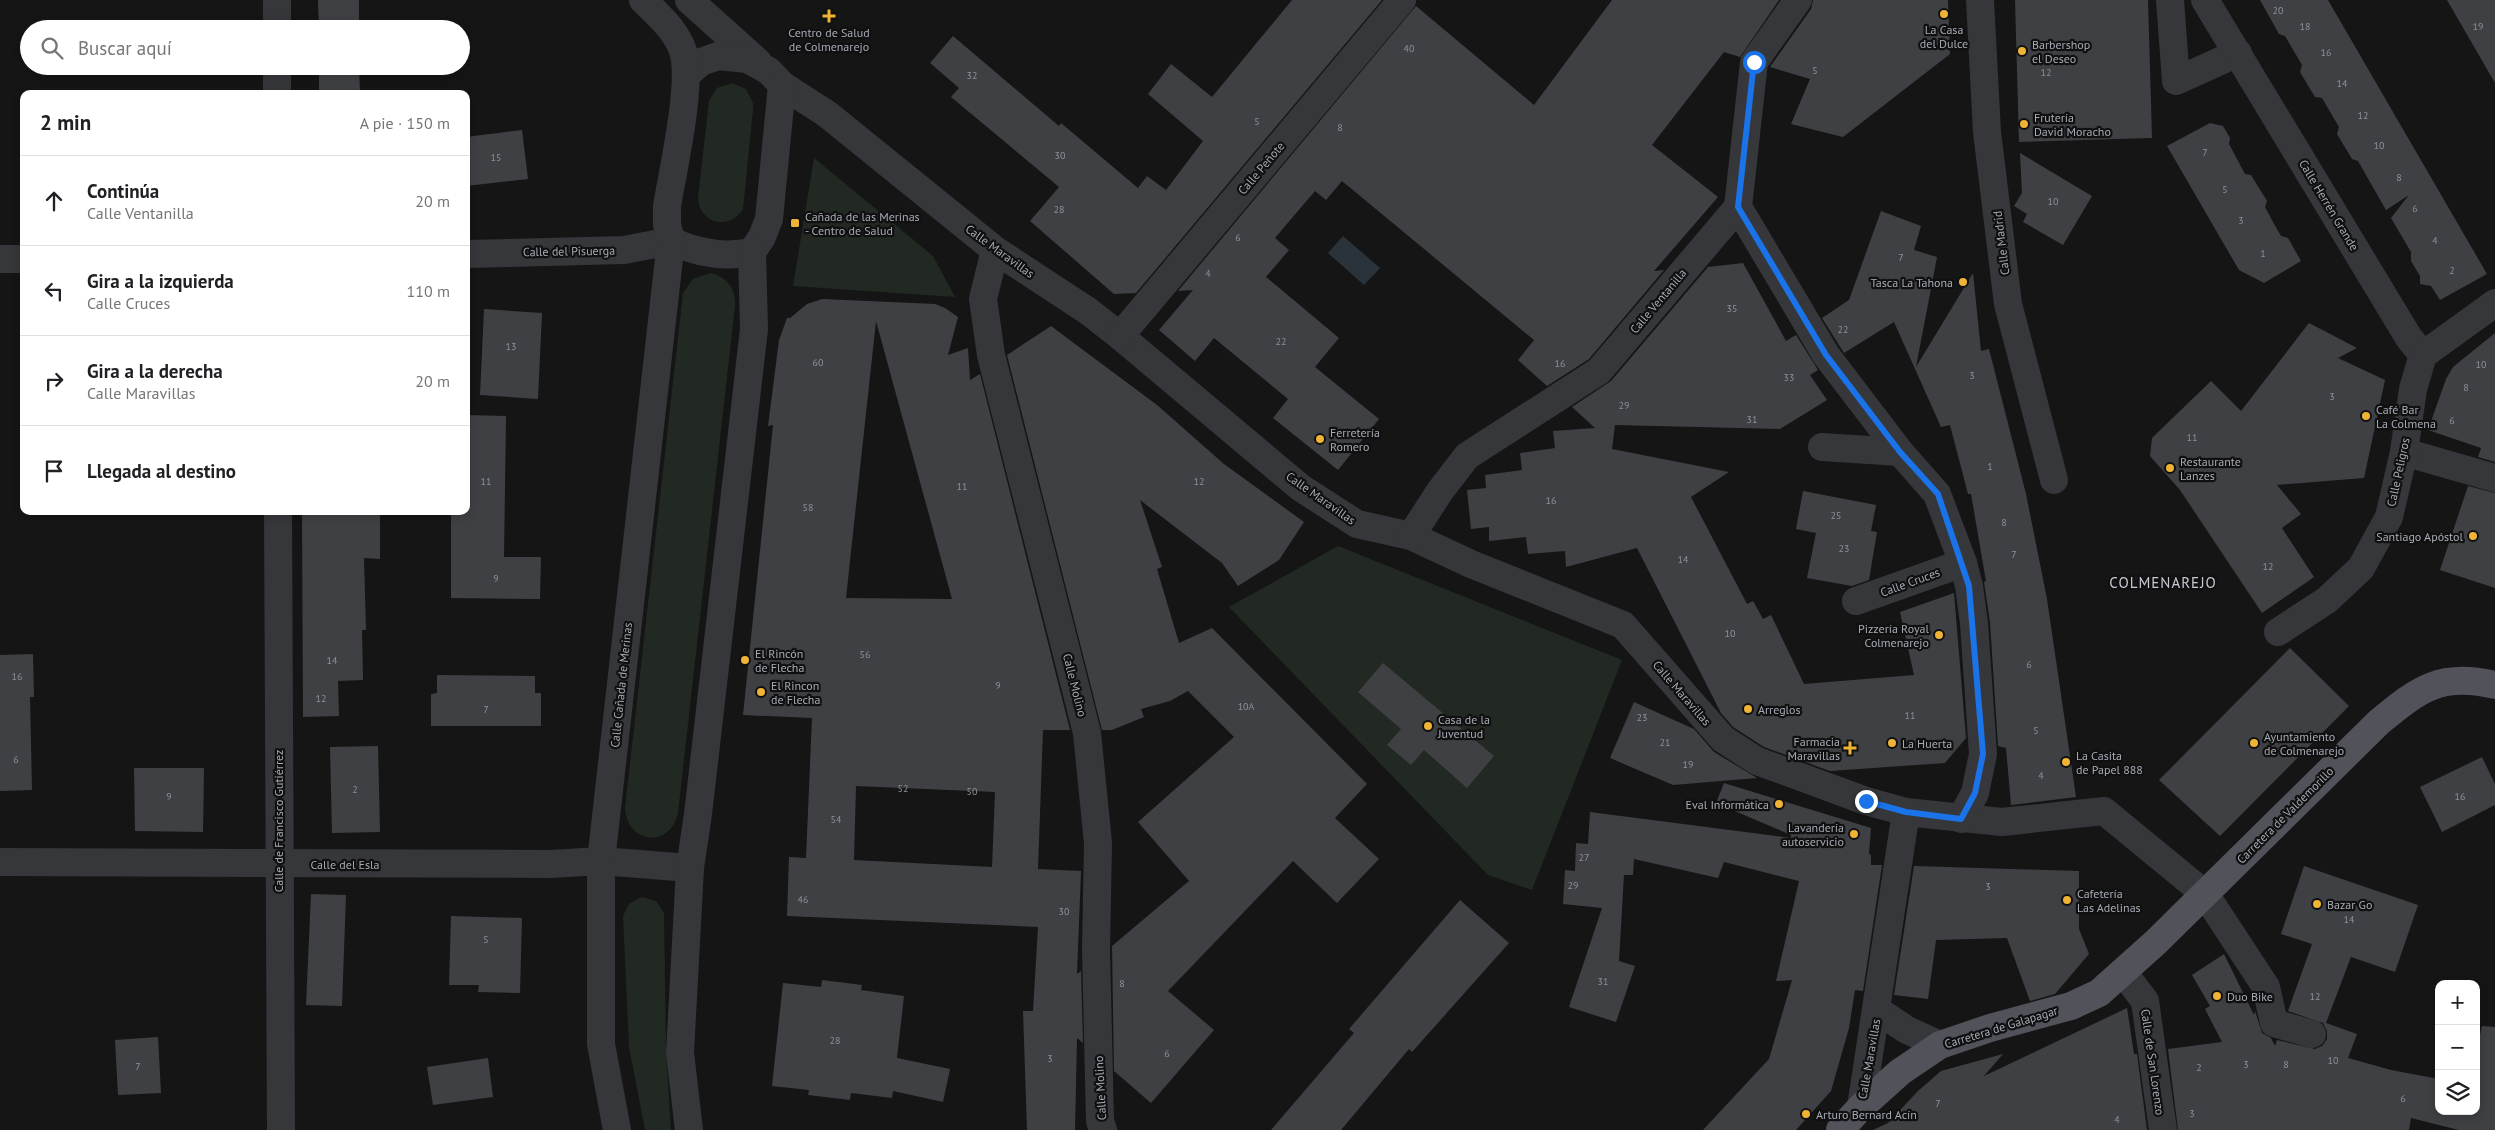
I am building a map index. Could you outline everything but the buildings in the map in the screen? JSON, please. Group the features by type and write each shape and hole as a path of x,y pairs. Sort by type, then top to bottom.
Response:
{"main road":[{"name":"Carretera de Valdemorillo","path":"2123,972 2379,722 2411,695 2439,682 2477,680 2495,685"},
{"name":"Carretera de Galapagar","path":"1840,1130 1861,1107 1900,1072 1940,1045 1990,1028 2071,1006 2099,993 2123,972"}],"street":[{"path":"277,0 277,20"},
{"path":"643,0 672,30 683,50 687,74"},
{"path":"689,0 775,78"},
{"name":"Calle Peñote","path":"1120,336 1402,0"},
{"path":"1798,0 1754,62 1738,207 1826,355 1900,452 1938,494 1963,563 1969,586 1974,623 1983,754 1975,793 1961,819"},
{"name":"Calle Madrid","path":"1980,0 1988,132 2008,304 2054,480"},
{"path":"2170,0 2176,81 2238,53"},
{"name":"Calle Herrén Grande","path":"2205,0 2409,338 2423,355"},
{"path":"687,74 701,62 718,56 746,59 775,78"},
{"name":"Calle Cañada de Merinas","path":"617,1130 601,1044 601,861 671,241 667,224 667,206 687,74"},
{"path":"277,75 277,90"},
{"path":"689,1130 680,1053 690,868 698,814 754,329 752,252 762,237 769,219 775,78"},
{"name":"Calle Maravillas","path":"775,78 827,114 995,250 1088,311 1301,488 1357,524 1411,536 1471,564 1623,625 1723,739 1757,762 1866,801 1906,812 2002,822 2104,811 2205,894"},
{"name":"Calle Ventanilla","path":"1411,536 1440,491 1467,456 1599,371 1738,207"},
{"path":"671,241 690,250 712,254 735,256 752,252"},
{"name":"Calle del Pisuerga","path":"470,254 624,250 671,241"},
{"name":"Calle Molino","path":"995,250 983,299 991,355 1087,733 1098,843 1096,950 1100,1121 1103,1130"},
{"path":"0,259 20,259"},
{"path":"2423,355 2495,303"},
{"name":"Calle Peligros","path":"2278,632 2327,600 2361,568 2389,517 2404,452 2413,389 2423,355"},
{"path":"1822,446 1900,452"},
{"path":"2404,452 2495,478"},
{"name":"Calle de Francisco Gutiérrez","path":"278,515 278,864 282,1130"},
{"name":"Calle Cruces","path":"1856,601 1963,563"},
{"name":"Calle Maravillas","path":"1861,1107 1906,812"},
{"name":"Calle del Esla","path":"0,862 541,864 601,861 690,868"},
{"path":"2205,894 2266,987 2274,1023 2312,1034"},
{"name":"Calle de San Lorenzo","path":"2123,972 2145,1001 2163,1130"},
{"name":"Calle Maravillas","path":"1877,1010 1907,1030 1940,1045"}],"shaded area":[{"path":"732,83 746,89 753,103 743,209 730,220 716,222 704,214 698,198 709,101 717,88"},
{"path":"814,158 933,256 955,297 793,286"},
{"path":"1343,236 1380,268 1364,285 1328,253"},
{"path":"711,273 722,278 730,285 734,294 735,306 678,813 674,825 667,832 658,837 649,838 633,829 625,808 683,293 693,279"},
{"path":"1338,546 1622,660 1532,890 1488,875 1229,607"},
{"path":"642,897 656,901 664,913 666,1051 671,1130 645,1130 629,1047 623,916 629,904"}],"place":[{"name":"La Casa del Dulce","path":"1944,14"},
{"name":"Centro de Salud de Colmenarejo","path":"829,16"},
{"name":"Barbershop el Deseo","path":"2022,51"},
{"name":"Frutería David Moracho","path":"2024,124"},
{"name":"Cañada de las Merinas - Centro de Salud","path":"795,223"},
{"name":"Tasca La Tahona","path":"1963,282"},
{"name":"Café Bar La Colmena","path":"2366,416"},
{"name":"Ferretería Romero","path":"1320,439"},
{"name":"Restaurante Lanzes","path":"2170,468"},
{"name":"Santiago Apóstol","path":"2473,536"},
{"name":"Pizzería Royal Colmenarejo","path":"1939,635"},
{"name":"El Rincón de Flecha","path":"745,660"},
{"name":"El Rincon de Flecha","path":"761,692"},
{"name":"Arreglos","path":"1748,709"},
{"name":"Casa de la Juventud","path":"1428,726"},
{"name":"La Huerta","path":"1892,743"},
{"name":"Ayuntamiento de Colmenarejo","path":"2254,743"},
{"name":"Farmacia Maravillas","path":"1850,748"},
{"name":"La Casita de Papel 888","path":"2066,762"},
{"name":"Eval Informática","path":"1779,804"},
{"name":"Lavandería autoservicio","path":"1854,834"},
{"name":"Cafetería Las Adelinas","path":"2067,900"},
{"name":"Bazar Go","path":"2317,904"},
{"name":"Duo Bike","path":"2217,996"},
{"name":"Arturo Bernard Acín","path":"1806,1114"}],"district":[{"name":"COLMENAREJO","path":"2163,582"}],"route":[{"path":"1754,62 1738,207 1826,355 1900,452 1938,494 1963,563 1969,586 1974,623 1983,754 1975,793 1961,819 1906,812 1866,801"}]}
